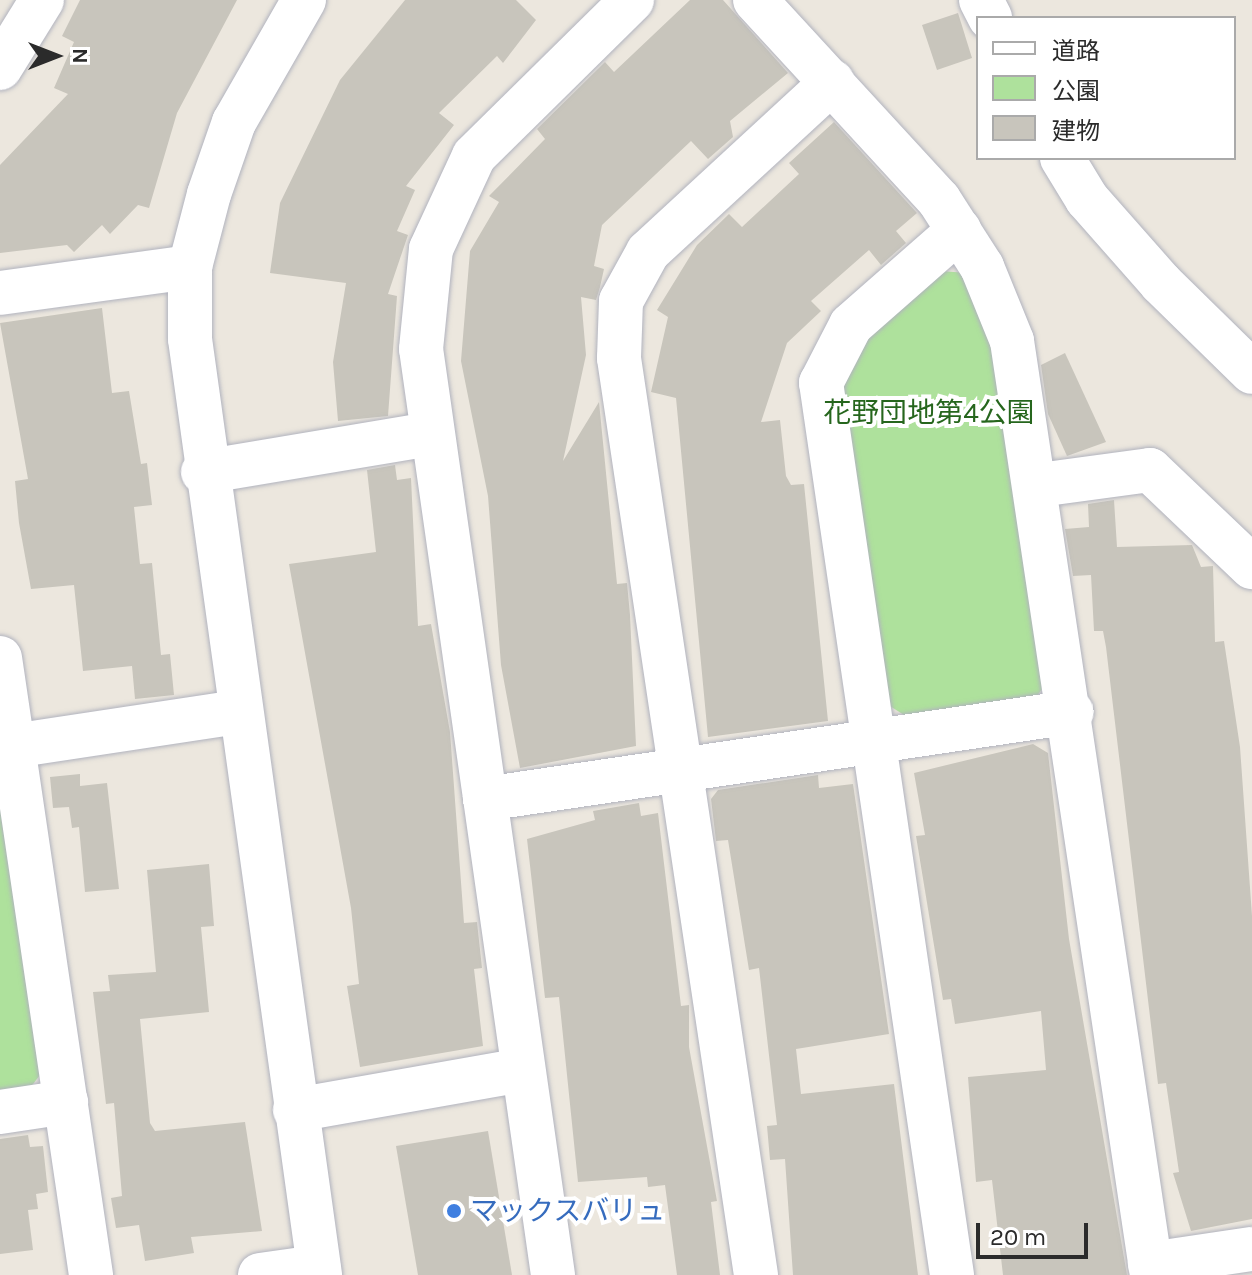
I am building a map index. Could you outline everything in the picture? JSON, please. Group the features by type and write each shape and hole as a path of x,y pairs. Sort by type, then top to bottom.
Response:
{"street":[{"path":"0,68 42,0"},
{"path":"260,1275 319,1271 203,472 190,267 234,122 304,0"},
{"path":"553,1275 421,349 431,249 474,156 632,0"},
{"path":"755,0 832,82 959,230 1012,341 1039,485 1151,1270 1252,1249"},
{"path":"756,1275 677,772 619,358 621,301 648,252 832,82"},
{"path":"1063,160 1087,199 1161,283 1252,372"},
{"path":"952,1275 821,383 851,325 959,230"},
{"path":"0,293 190,267"},
{"path":"203,472 431,434"},
{"path":"1039,485 1150,470 1252,567"},
{"path":"0,658 91,1275"},
{"path":"13,746 237,712"},
{"path":"485,799 1072,712"},
{"path":"295,1110 523,1070"},
{"path":"0,1112 66,1102"}],"green space":[{"name":"花野団地第4公園","path":"940,271 968,273 1007,377 1048,680 1033,702 912,720 885,703 841,380 875,329"},
{"path":"0,776 43,1071 27,1092 0,1095"}],"building":[{"path":"80,0 237,0 177,113 149,208 138,205 110,234 102,225 74,252 67,245 0,253 0,165 68,94 54,88 74,42 62,36"},
{"path":"405,0 516,0 536,20 503,63 497,56 439,113 454,125 406,186 415,190 397,231 408,235 388,294 397,296 388,416 338,421 333,362 346,283 270,273 280,203 340,80"},
{"path":"690,0 723,0 788,73 730,121 733,137 708,159 691,141 602,225 594,266 604,269 596,300 581,297 586,355 563,461 599,402 617,584 627,583 636,746 520,768 501,665 488,496 461,361 470,251 499,202 489,196 545,139 537,129 605,62 614,72"},
{"path":"958,13 972,58 937,70 922,25"},
{"path":"834,122 917,213 896,231 906,243 881,265 869,250 811,301 821,311 787,343 761,422 780,420 786,476 791,485 804,484 828,721 708,737 676,398 651,392 668,317 657,310 697,245 729,214 742,227 799,174 789,163"},
{"path":"102,308 112,393 129,391 141,464 147,463 152,505 134,507 140,564 152,563 161,655 170,654 174,695 135,699 132,666 83,671 74,585 31,589 15,481 28,479 0,323"},
{"path":"1065,353 1106,442 1067,456 1048,414 1041,365"},
{"path":"395,465 397,480 411,478 418,626 431,624 450,732 464,923 477,922 482,968 474,969 483,1046 360,1067 347,986 359,984 351,908 289,564 376,552 367,470"},
{"path":"1114,500 1117,547 1192,545 1201,567 1213,566 1215,642 1224,641 1240,747 1252,916 1252,1219 1191,1231 1173,1173 1179,1172 1166,1083 1158,1084 1106,647 1103,631 1094,631 1091,575 1073,576 1065,529 1089,527 1088,504"},
{"path":"1033,744 1048,753 1069,939 1127,1275 1003,1275 992,1180 976,1182 968,1077 1046,1070 1041,1011 955,1024 951,999 943,1000 916,836 925,835 914,773"},
{"path":"80,774 80,786 107,783 119,889 85,892 79,827 72,828 69,807 53,808 50,777"},
{"path":"818,775 819,788 853,784 889,1034 796,1049 801,1094 894,1084 918,1275 793,1275 785,1159 770,1160 767,1126 777,1125 759,968 749,970 728,840 716,841 711,799 718,790"},
{"path":"639,803 641,816 658,813 681,1006 689,1005 689,1047 717,1201 711,1202 720,1275 677,1275 665,1185 648,1187 647,1177 578,1182 559,997 545,998 527,839 595,820 593,811"},
{"path":"209,864 214,926 201,927 209,1012 140,1019 150,1123 155,1131 245,1122 262,1231 191,1237 194,1253 145,1261 139,1225 116,1228 111,1198 122,1196 114,1103 106,1104 93,992 110,991 108,975 156,972 147,870"},
{"name":"マックスバリュ","path":"488,1131 512,1275 418,1275 396,1146"},
{"path":"28,1135 30,1147 43,1146 48,1192 36,1194 38,1209 28,1210 33,1250 0,1254 0,1139"}],"place":[{"name":"マックスバリュ","path":"454,1211"}]}
